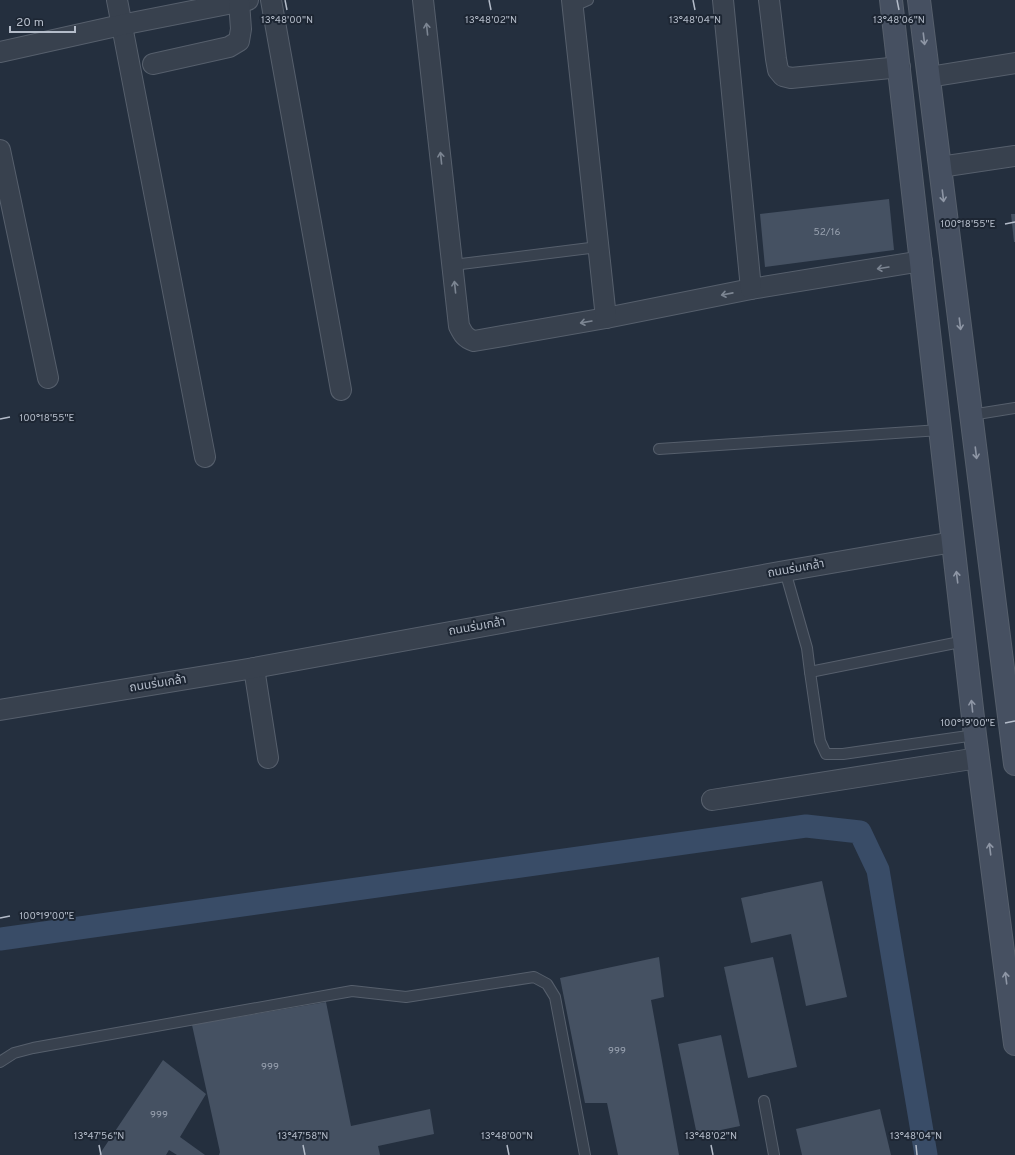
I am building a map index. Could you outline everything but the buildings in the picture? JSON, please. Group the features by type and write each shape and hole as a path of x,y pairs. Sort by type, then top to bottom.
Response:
{"main road":[{"path":"891,0 900,67 975,735 1015,1044"},
{"path":"919,0 971,415 1010,675 1015,764"},
{"path":"922,261 951,258"}],"street":[{"path":"116,0 205,457"},
{"path":"271,0 341,390"},
{"path":"423,0 459,326 467,339 474,341 606,318 751,289 922,261"},
{"path":"723,0 751,289"},
{"path":"769,0 778,70 783,76 791,78 900,67"},
{"path":"0,52 243,1 239,41 230,47 153,64"},
{"path":"577,2 598,247 606,318"},
{"path":"929,77 1015,63"},
{"path":"0,150 48,378"},
{"path":"940,167 1015,156"},
{"name":"ถนนร่มเกล้า","path":"0,710 254,668 785,571 953,542"},
{"path":"254,668 268,758"},
{"path":"712,800 978,758"}],"lane":[{"path":"453,265 598,247"},
{"path":"971,415 1015,408"},
{"path":"659,449 940,430"},
{"path":"785,571 807,648 820,741 826,754 844,754 975,735"},
{"path":"810,672 965,641"},
{"path":"0,1062 14,1052 41,1046 352,991 406,997 534,977 547,984 554,997 584,1155"},
{"path":"764,1101 774,1155"}],"waterway":[{"path":"0,939 806,826 860,832 878,870 926,1155"}]}
